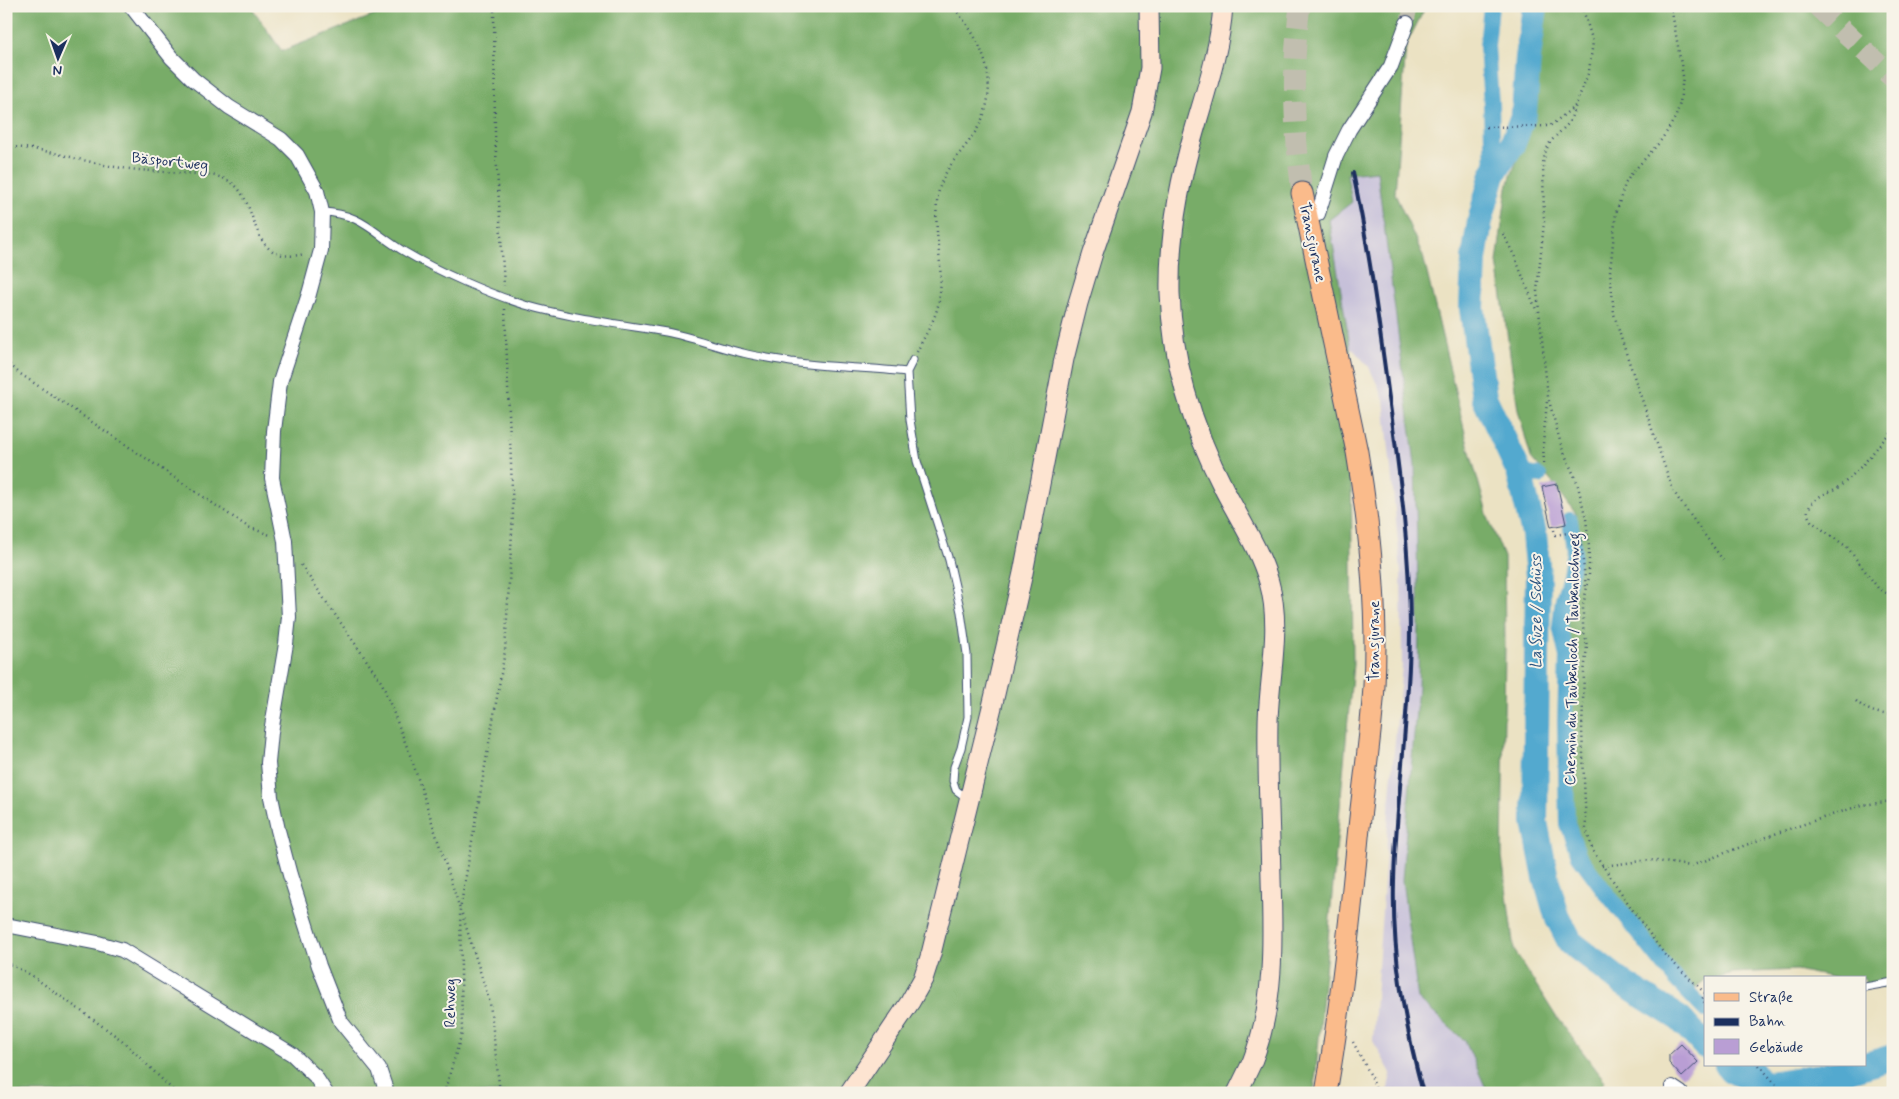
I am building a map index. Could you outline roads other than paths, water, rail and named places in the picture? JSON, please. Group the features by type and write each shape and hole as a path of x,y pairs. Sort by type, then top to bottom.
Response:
{"main road":[{"name":"Transjurane","path":"1302,193 1354,435 1364,491 1374,589 1375,624 1374,686 1368,754 1358,832 1346,963 1326,1093"}],"street":[{"path":"131,6 171,57 193,80 229,107 281,139 297,155 317,191 322,212 320,250 309,294 280,382 274,431 272,478 285,541 288,616 286,644 268,763 271,797 290,875 319,966 342,1022 379,1069 387,1093"},
{"path":"849,1093 910,1002 923,979 941,915 1023,573 1064,359 1078,303 1146,97 1150,68 1149,6"},
{"path":"1223,6 1217,54 1194,133 1176,213 1170,293 1177,351 1192,418 1206,451 1259,555 1269,581 1275,620 1268,744 1273,936 1271,973 1259,1038 1252,1063 1237,1093"},
{"path":"1318,214 1336,156 1349,130 1391,66 1407,24"},
{"path":"6,925 98,943 122,950 292,1054 316,1076 326,1093"}],"lane":[{"path":"322,212 335,212 354,217 404,252 448,274 505,298 552,312 682,335 750,354 826,366 907,372"},
{"path":"1312,235 1318,214"},
{"path":"913,360 907,372 910,420 916,461 949,560 961,612 966,654 968,717 961,748 954,767 953,781 956,790 969,799"},
{"path":"1866,987 1893,982"}],"waterway":[{"path":"1491,6 1487,46 1493,174"},
{"name":"La Suze / Schüss","path":"1535,6 1528,58 1524,113 1513,143 1493,174 1480,221 1474,259 1472,308 1484,397 1519,472 1534,534 1538,576 1535,822 1546,878 1557,916 1570,942 1624,984 1680,1019 1704,1045"},
{"path":"1519,472 1539,476"},
{"path":"1570,520 1574,550 1570,575 1563,599 1560,626 1567,657 1565,722 1567,824 1579,856 1604,890 1676,980 1704,1009"},
{"name":"La Suze / Schüss","path":"1866,1065 1893,1057"},
{"name":"La Suze / Schüss","path":"1728,1066 1731,1070 1754,1081 1769,1084 1840,1073 1863,1066"},
{"path":"1754,1066 1776,1093"}],"tunnel":[{"path":"1300,6 1295,54 1295,100 1302,193"},
{"path":"1407,23 1411,6"},
{"path":"1817,6 1893,78"}],"railway":[{"path":"1353,173 1377,314 1404,514 1410,630 1395,850 1394,908 1397,962 1405,1014 1423,1093"}]}
